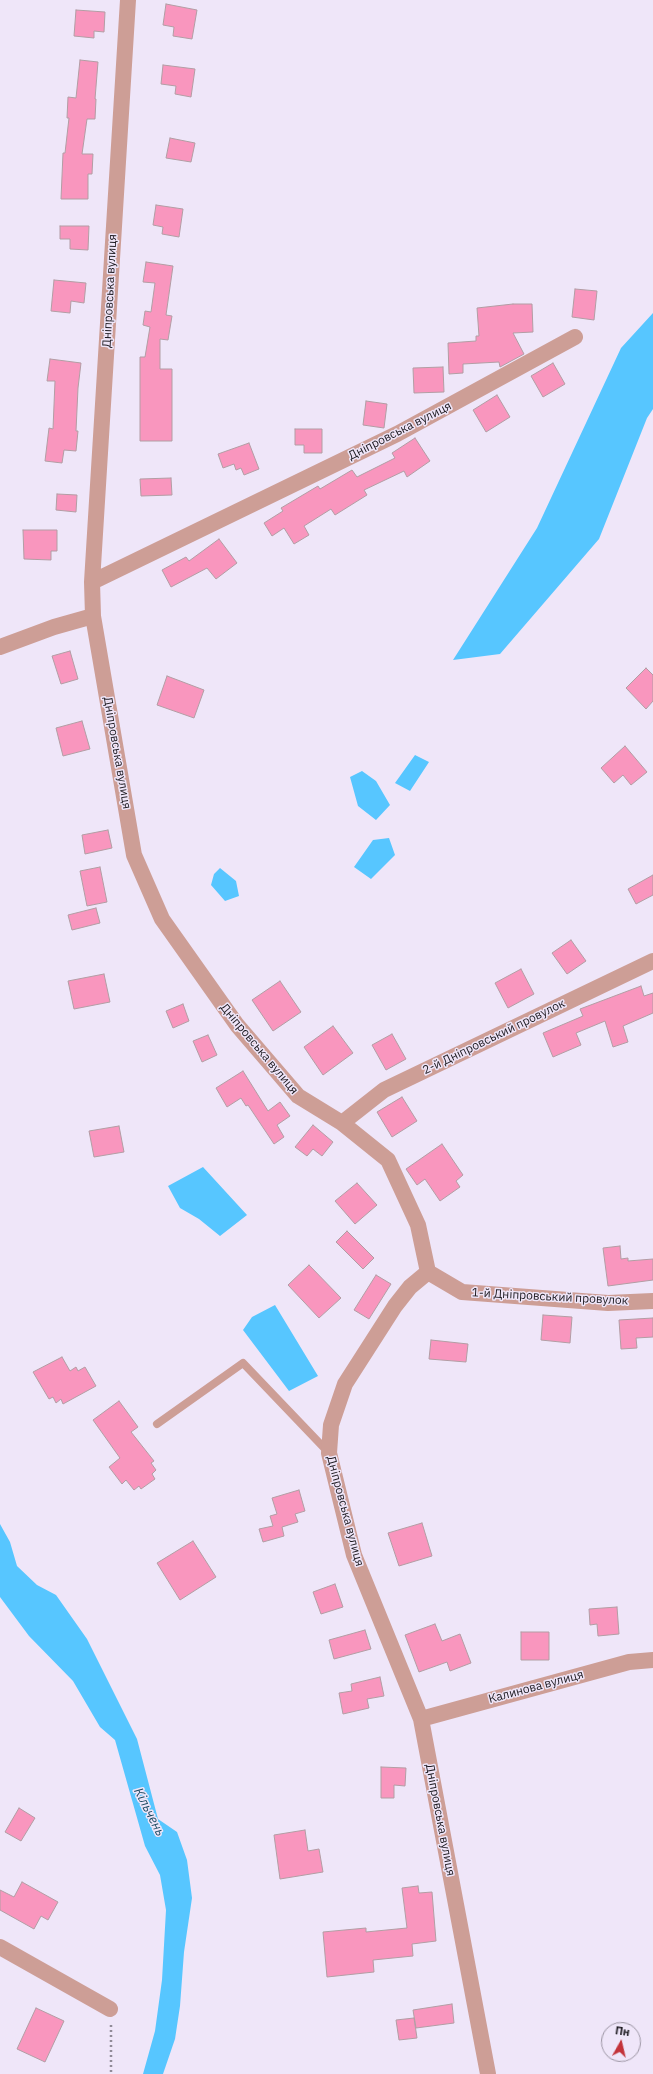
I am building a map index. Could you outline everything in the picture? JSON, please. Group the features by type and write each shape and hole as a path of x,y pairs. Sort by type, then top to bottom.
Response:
{"street":[{"name":"Дніпровська вулиця","path":"128,0 92,582 94,616 134,855 162,919 237,1025 298,1096 342,1123 388,1160 418,1225 428,1272 410,1287 395,1306 345,1384 331,1425 329,1453 354,1556 421,1719 488,2074"},
{"name":"Дніпровська вулиця","path":"92,582 397,434 575,337"},
{"path":"0,647 54,627 94,616"},
{"name":"2-й Дніпровський провулок","path":"342,1123 384,1090 653,961"},
{"name":"1-й Дніпровський провулок","path":"428,1272 462,1292 608,1303 653,1301"},
{"name":"Калинова вулиця","path":"421,1719 629,1662 653,1660"},
{"path":"0,1947 110,2009"}],"lane":[{"path":"157,1424 243,1363 329,1453"}],"path":[{"path":"110,2009 111,2074"}],"water":[{"path":"653,313 653,409 647,418 599,539 500,654 453,660 537,528 621,348"},
{"path":"415,755 429,762 410,791 395,783"},
{"path":"362,771 376,781 390,805 376,820 358,806 350,777"},
{"path":"389,838 395,855 371,879 354,867 373,840"},
{"path":"220,868 236,881 239,896 225,901 211,885 214,874"},
{"path":"203,1167 247,1215 220,1236 199,1219 180,1208 168,1186"},
{"path":"275,1305 318,1376 289,1391 243,1330 252,1317"},
{"name":"Кільчень","path":"0,1524 10,1542 17,1566 37,1585 56,1595 87,1639 137,1739 158,1819 177,1832 187,1860 192,1898 184,1952 180,2006 175,2039 163,2074 143,2074 155,2031 162,1980 166,1910 160,1875 145,1846 115,1740 100,1727 73,1681 29,1636 0,1597"}],"building":[{"path":"166,4 197,10 192,39 173,36 174,27 163,25"},
{"path":"76,10 105,12 104,32 94,31 94,38 74,36"},
{"path":"80,60 98,62 95,119 87,119 82,154 93,154 92,174 88,174 88,199 61,199 63,153 65,153 69,118 67,118 68,97 76,98"},
{"path":"163,65 195,69 191,97 175,94 176,86 161,84"},
{"path":"170,138 195,143 191,162 166,158"},
{"path":"156,205 183,209 179,237 162,234 163,227 153,225"},
{"path":"60,226 89,226 88,250 70,249 70,239 60,239"},
{"path":"146,262 173,266 166,315 172,316 168,340 160,339 160,369 172,369 172,441 140,441 140,357 145,357 150,327 143,325 145,311 151,312 155,283 143,282"},
{"path":"54,280 86,283 84,303 71,301 70,313 51,311"},
{"path":"575,289 597,291 594,320 572,317"},
{"path":"513,304 532,304 533,332 513,333 524,354 500,367 499,362 463,364 463,373 449,374 448,343 476,341 476,336 479,336 477,308"},
{"path":"50,359 81,363 78,388 76,431 78,431 76,451 64,450 62,463 45,461 49,428 53,429 55,381 47,381"},
{"path":"553,363 565,384 543,397 531,376"},
{"path":"443,367 444,392 414,393 413,368"},
{"path":"497,395 510,417 486,432 473,410"},
{"path":"366,401 387,404 384,428 363,425"},
{"path":"295,429 322,429 322,453 304,453 304,445 295,445"},
{"path":"415,438 430,461 407,477 404,471 364,490 367,495 335,515 331,509 304,526 309,535 294,544 284,528 272,536 264,523 283,511 281,508 318,486 320,489 352,470 357,477 395,458 392,453"},
{"path":"249,443 259,469 244,475 241,468 236,470 234,464 223,468 218,454"},
{"path":"171,478 172,495 141,496 140,479"},
{"path":"57,494 77,495 76,512 56,510"},
{"path":"23,530 57,530 57,551 51,551 51,560 24,559"},
{"path":"219,539 237,563 216,579 207,568 171,587 162,570 186,557 189,561"},
{"path":"70,651 78,679 61,684 52,656"},
{"path":"646,668 653,675 653,701 646,709 626,688"},
{"path":"167,676 204,690 194,718 157,705"},
{"path":"82,721 90,749 63,756 56,728"},
{"path":"625,746 647,772 631,785 623,775 614,783 601,768"},
{"path":"108,830 112,848 85,854 82,835"},
{"path":"100,867 107,902 87,906 80,871"},
{"path":"653,875 653,895 636,904 628,889"},
{"path":"96,908 100,923 72,930 68,915"},
{"path":"571,940 586,961 567,974 552,953"},
{"path":"521,969 534,994 508,1008 495,983"},
{"path":"104,974 110,1002 74,1009 68,981"},
{"path":"280,981 301,1012 273,1031 252,1000"},
{"path":"641,986 644,996 653,993 653,1013 623,1026 628,1042 613,1047 605,1021 576,1033 581,1045 553,1057 543,1033 583,1016 580,1009"},
{"path":"183,1004 189,1021 173,1028 166,1011"},
{"path":"333,1026 353,1053 323,1075 304,1047"},
{"path":"392,1034 406,1059 386,1070 372,1045"},
{"path":"208,1035 217,1055 202,1062 193,1041"},
{"path":"243,1071 268,1111 280,1102 290,1116 277,1125 284,1137 274,1144 248,1105 246,1106 241,1098 227,1107 216,1088"},
{"path":"402,1097 417,1121 392,1137 377,1112"},
{"path":"313,1125 333,1142 322,1156 313,1149 307,1156 295,1147"},
{"path":"119,1126 124,1152 94,1157 89,1131"},
{"path":"442,1144 463,1175 456,1181 460,1187 440,1201 425,1179 417,1185 406,1169"},
{"path":"357,1183 377,1205 355,1224 335,1201"},
{"path":"347,1231 374,1258 363,1269 336,1242"},
{"path":"620,1246 621,1259 628,1258 628,1261 653,1259 653,1280 608,1286 603,1248"},
{"path":"309,1265 341,1298 319,1318 288,1285"},
{"path":"376,1275 391,1284 369,1319 354,1310"},
{"path":"543,1315 572,1317 570,1343 541,1340"},
{"path":"653,1318 653,1337 636,1338 637,1348 621,1349 619,1320"},
{"path":"431,1340 468,1344 466,1362 429,1359"},
{"path":"62,1357 70,1371 76,1367 78,1371 85,1367 96,1386 63,1404 61,1399 56,1403 53,1397 49,1399 33,1372"},
{"path":"119,1401 138,1427 131,1432 154,1461 151,1463 156,1470 152,1474 155,1479 141,1489 139,1486 134,1490 126,1480 122,1484 109,1467 120,1458 93,1420"},
{"path":"299,1490 305,1511 295,1514 298,1522 282,1527 284,1536 263,1542 259,1529 273,1526 270,1516 277,1514 272,1498"},
{"path":"422,1523 432,1556 399,1566 388,1533"},
{"path":"193,1541 216,1577 180,1600 157,1563"},
{"path":"335,1584 343,1607 321,1614 313,1592"},
{"path":"617,1607 619,1634 598,1636 597,1624 590,1625 589,1609"},
{"path":"435,1624 442,1641 460,1634 471,1663 450,1671 447,1662 419,1672 405,1635"},
{"path":"365,1630 371,1649 334,1659 329,1640"},
{"path":"521,1632 549,1632 549,1660 521,1660"},
{"path":"380,1677 384,1696 367,1699 369,1708 343,1714 339,1693 352,1691 351,1684"},
{"path":"381,1767 406,1768 405,1786 394,1785 394,1798 381,1798"},
{"path":"19,1808 35,1818 21,1841 5,1832"},
{"path":"305,1830 308,1851 319,1849 323,1872 280,1879 274,1835"},
{"path":"22,1882 58,1902 48,1920 41,1916 34,1929 0,1910 0,1890 14,1897"},
{"path":"418,1886 419,1893 432,1892 436,1941 412,1944 413,1956 373,1960 374,1972 327,1977 323,1932 366,1928 366,1932 407,1928 402,1888"},
{"path":"452,2004 454,2023 416,2028 413,2010"},
{"path":"36,2008 64,2021 45,2062 17,2049"},
{"path":"414,2018 417,2038 399,2040 396,2020"}]}
